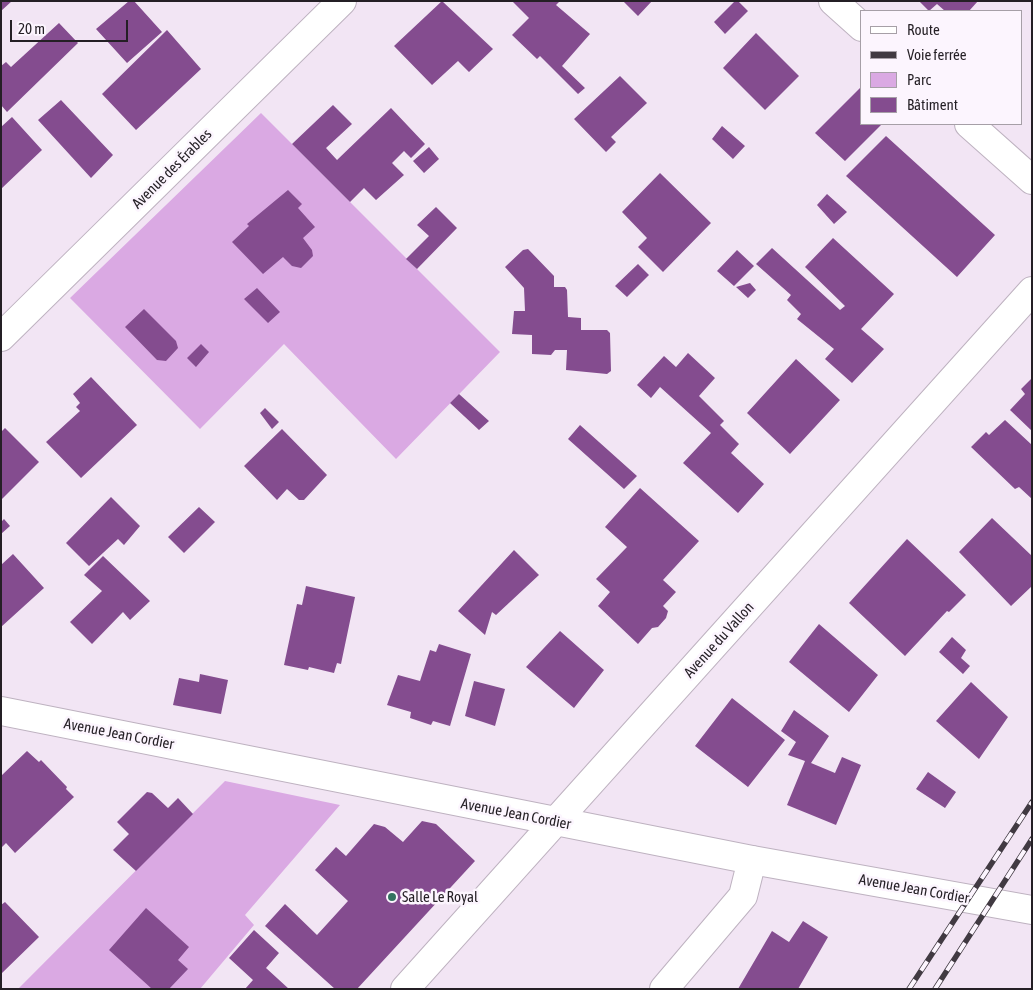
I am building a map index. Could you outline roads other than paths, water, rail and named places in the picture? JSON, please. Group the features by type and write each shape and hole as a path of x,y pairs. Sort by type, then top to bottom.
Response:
{"street":[{"name":"Avenue des Érables","path":"1,336 342,1"},
{"path":"833,1 860,25"},
{"path":"970,125 1032,180"},
{"name":"Avenue du Vallon","path":"405,989 1032,291"},
{"name":"Avenue Jean Cordier","path":"1,711 752,860 1032,910"},
{"path":"664,989 743,896 752,860"}],"railway":[{"path":"909,989 1032,802"},
{"path":"935,989 1032,839"}],"place":[{"name":"Salle Le Royal","path":"392,897"}]}
